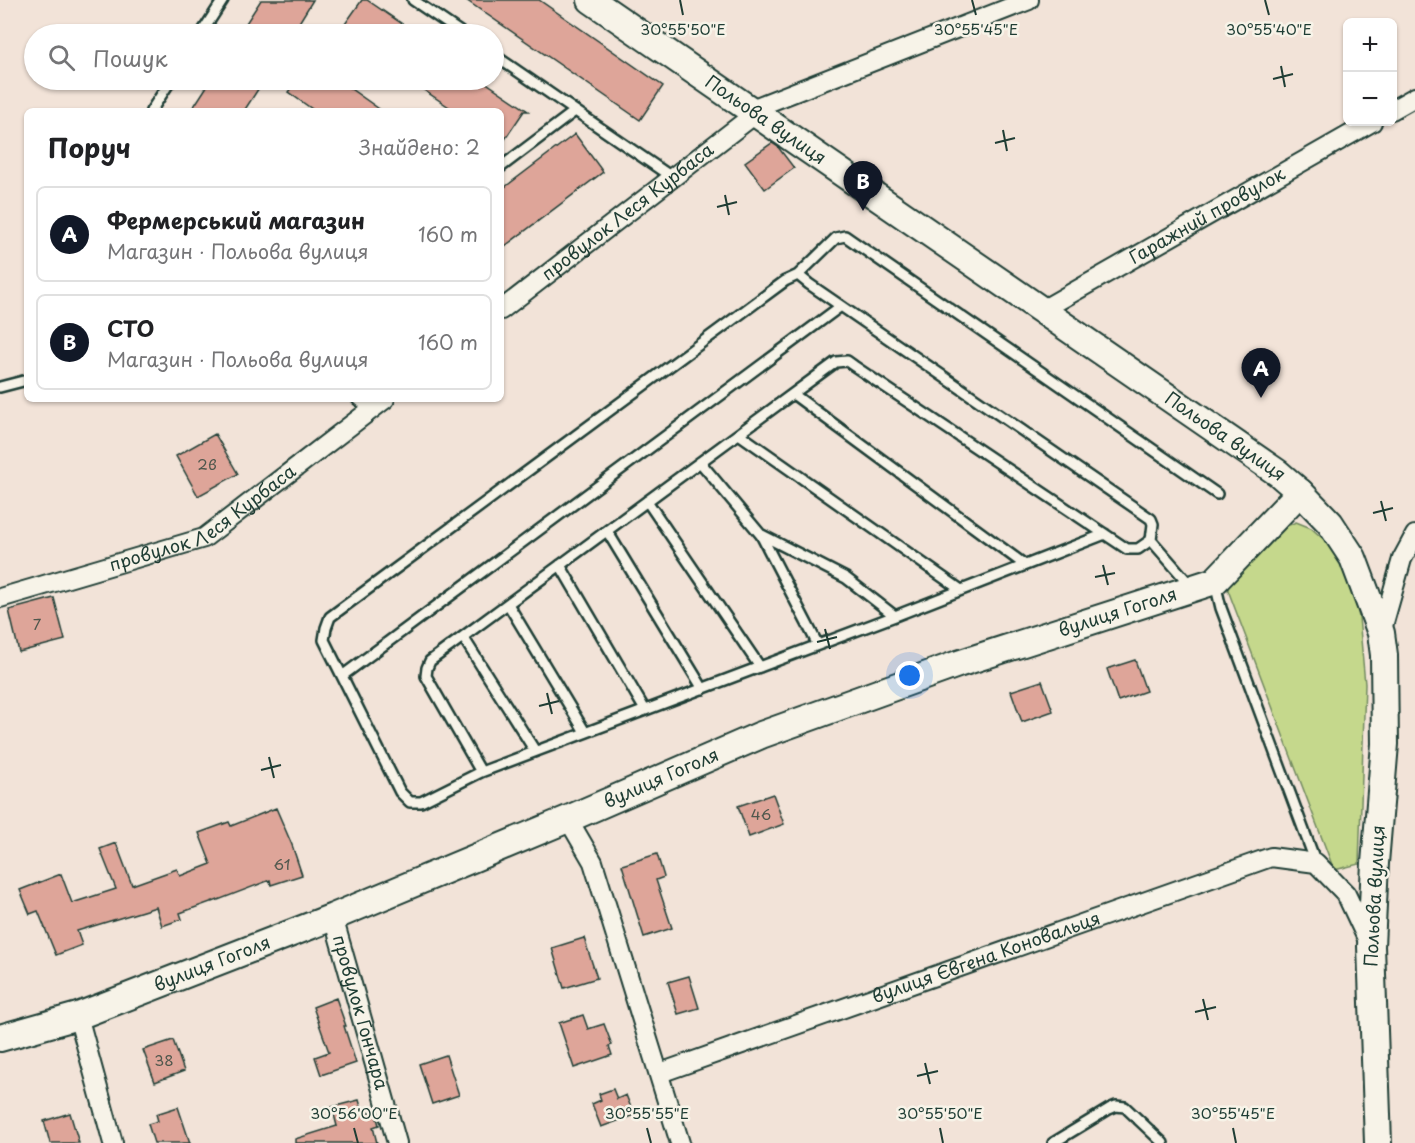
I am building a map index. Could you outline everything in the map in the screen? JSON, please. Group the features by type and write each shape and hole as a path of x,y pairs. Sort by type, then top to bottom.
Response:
{"street":[{"name":"Польова вулиця","path":"591,0 1278,473 1330,523 1353,558 1381,633 1384,655 1384,744 1371,946 1378,1143"},
{"name":"провулок Леся Курбаса","path":"504,308 673,178 752,112 1029,0"},
{"path":"1397,107 1415,97"},
{"name":"Гаражний провулок","path":"1042,310 1365,126"},
{"name":"провулок Леся Курбаса","path":"0,598 204,538 371,403"},
{"name":"вулиця Гоголя","path":"0,1038 78,1016 333,917 761,735 958,664 1204,584 1300,492"},
{"path":"1381,633 1402,559 1415,535"},
{"path":"568,819 593,862 680,1143"},
{"name":"вулиця Євгена Коновальця","path":"660,1074 1271,856 1316,863"},
{"path":"1316,863 1346,894 1371,946"},
{"name":"провулок Гончара","path":"333,917 396,1143"},
{"path":"78,1016 113,1143"}],"lane":[{"path":"207,24 223,0"},
{"path":"413,0 448,24"},
{"path":"504,62 673,178"},
{"path":"153,108 165,90"},
{"path":"504,165 575,111"},
{"path":"1105,534 896,616 481,772 421,802 410,802 400,792 324,640 330,617 785,281 798,275 837,238 845,236 1216,494"},
{"path":"481,772 426,676 430,661 836,362 847,361 1127,549 1138,549 1151,540 1154,524 1151,519 798,275"},
{"path":"342,676 841,306"},
{"path":"0,387 24,381"},
{"path":"793,394 1025,565"},
{"path":"739,434 961,590"},
{"path":"700,462 761,535 818,645"},
{"path":"647,501 760,667"},
{"path":"607,531 703,689"},
{"path":"761,535 846,578 896,616"},
{"path":"1151,540 1204,584 1221,608 1316,863"},
{"path":"560,565 645,710"},
{"path":"508,604 585,732"},
{"path":"463,637 535,751"},
{"path":"1053,1143 1116,1106 1125,1107 1163,1143"}],"green space":[{"path":"1296,522 1311,528 1329,544 1350,580 1359,617 1365,684 1359,864 1334,870 1228,590 1228,578 1273,532"}],"building":[{"path":"261,0 313,0 298,24 245,24"},
{"path":"362,0 367,0 402,24 345,24"},
{"path":"466,0 539,0 663,86 640,120 504,26 504,24"},
{"path":"205,90 258,90 246,108 193,108"},
{"path":"290,90 352,90 378,108 311,108 288,92"},
{"path":"424,90 497,90 528,111 524,111 504,141 504,108 451,108"},
{"path":"575,134 603,172 504,247 504,188"},
{"path":"772,143 778,147 794,168 765,189 745,162"},
{"path":"215,434 238,474 198,496 176,456"},
{"path":"54,598 65,640 19,652 9,610"},
{"path":"1135,660 1146,691 1118,701 1107,669"},
{"path":"1042,681 1053,711 1022,722 1011,691"},
{"path":"773,794 784,824 749,837 738,806"},
{"path":"276,808 302,875 271,885 270,880 180,913 182,919 162,926 156,907 77,931 82,945 56,955 38,911 30,914 20,890 61,874 72,903 116,889 100,849 116,843 132,885 177,869 180,876 211,864 199,833 229,822 231,826"},
{"path":"657,854 664,877 656,880 672,928 644,937 622,865"},
{"path":"584,938 597,978 564,988 552,948"},
{"path":"689,976 699,1008 678,1014 668,982"},
{"path":"336,998 356,1063 321,1075 315,1057 329,1052 313,1007"},
{"path":"583,1015 588,1029 604,1024 612,1045 609,1046 612,1055 574,1068 559,1023"},
{"path":"173,1040 184,1071 155,1082 143,1050"},
{"path":"446,1055 459,1095 432,1104 419,1064"},
{"path":"613,1089 617,1099 626,1095 634,1115 601,1127 592,1104 601,1100 599,1094"},
{"path":"359,1100 363,1114 375,1111 379,1125 373,1127 377,1143 295,1143 295,1139 337,1126 332,1107"},
{"path":"178,1107 190,1143 154,1143 148,1124 158,1121 156,1114"},
{"path":"70,1113 79,1143 50,1143 44,1121"}],"place":[{"name":"СТО","path":"863,211"},
{"name":"Фермерський магазин","path":"1261,398"}]}
